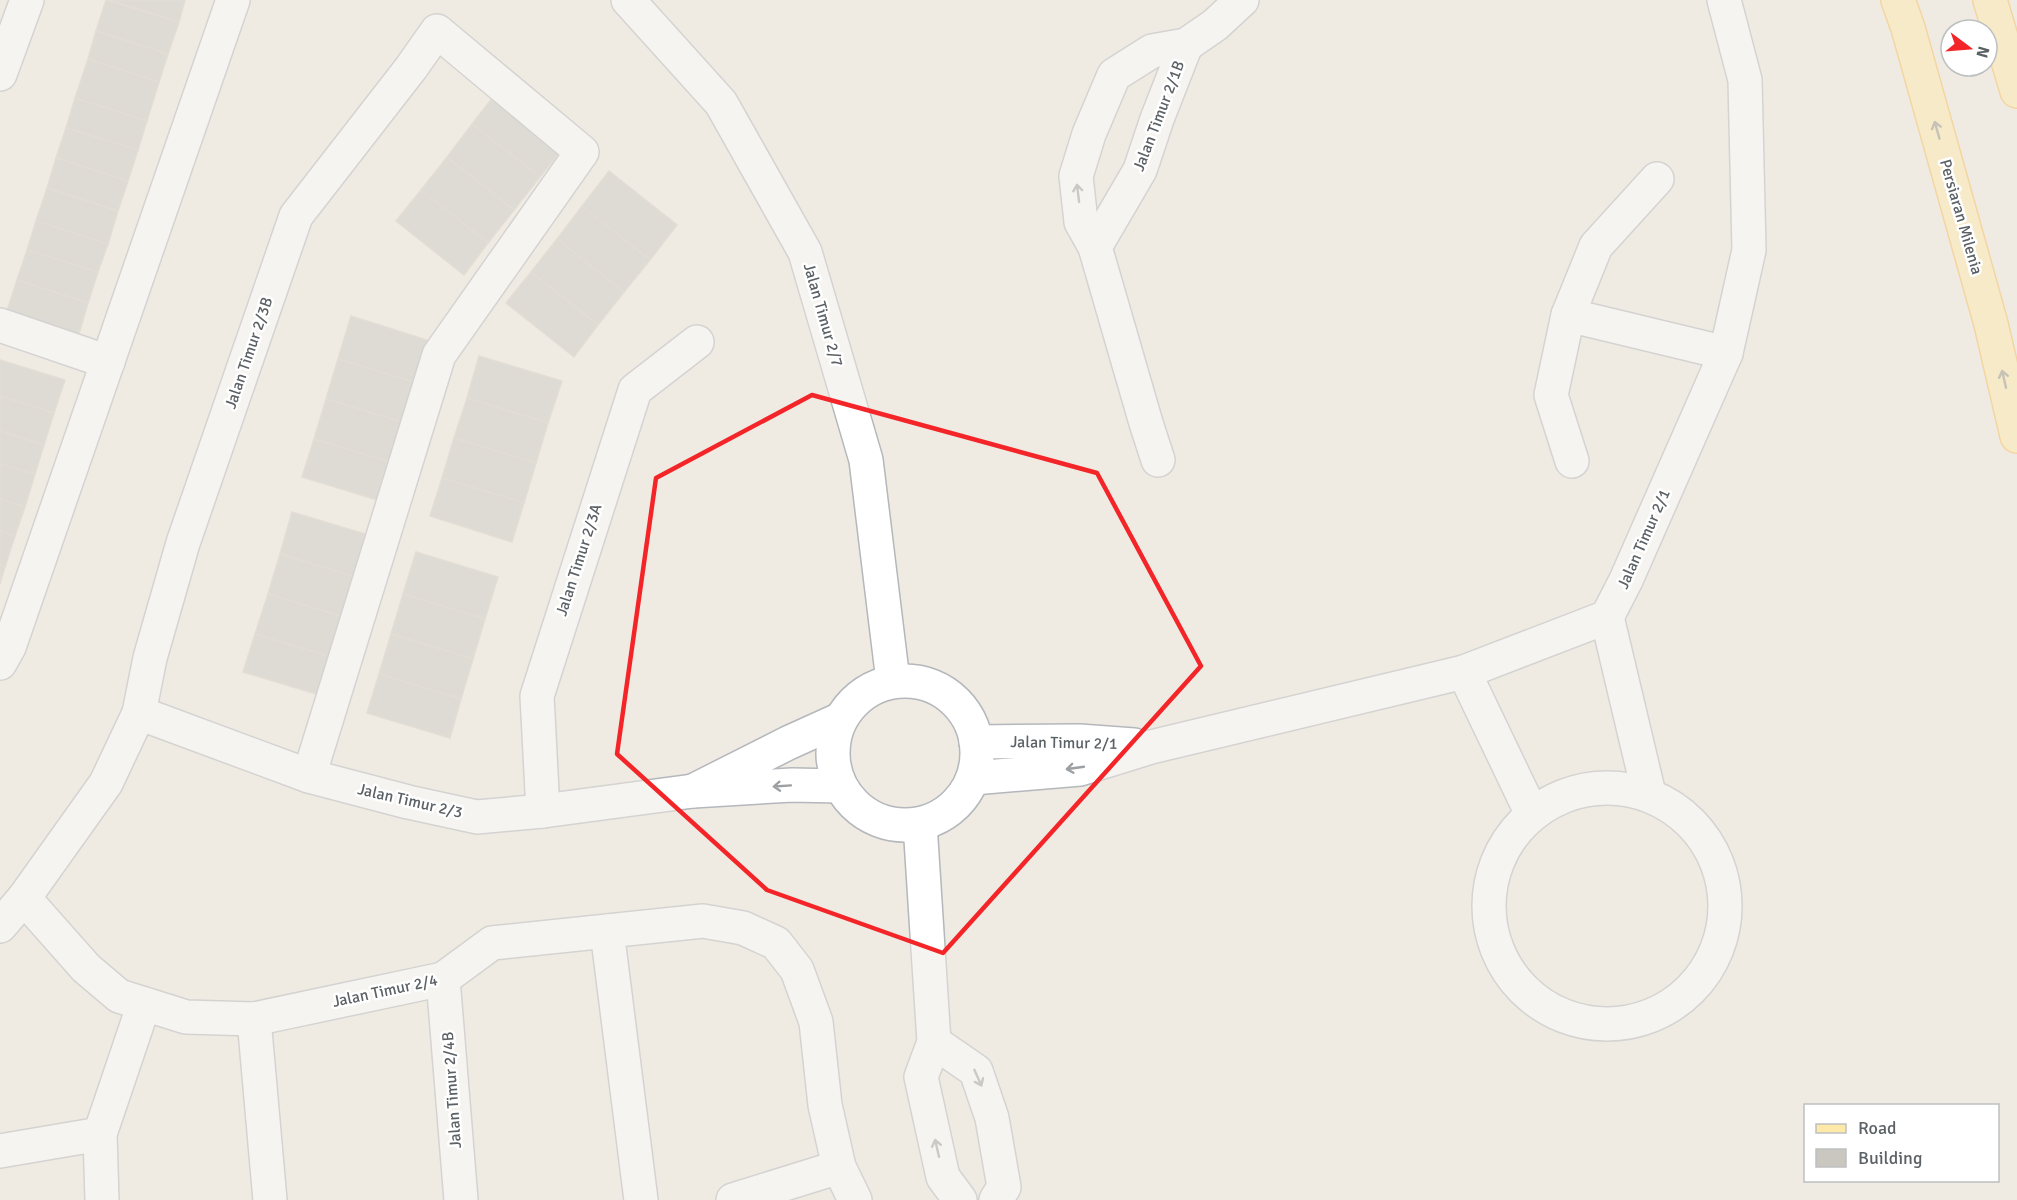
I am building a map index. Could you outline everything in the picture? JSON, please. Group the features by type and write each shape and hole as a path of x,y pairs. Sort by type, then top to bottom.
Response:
{"main road":[{"name":"Persiaran Milenia","path":"1898,0 1908,28 1991,324 2017,436"},
{"path":"1989,0 2017,91"}],"street":[{"path":"0,74 27,0"},
{"path":"0,663 9,647 232,0"},
{"name":"Jalan Timur 2/7","path":"628,0 721,103 805,252 866,460 893,681"},
{"name":"Jalan Timur 2/1B","path":"1158,460 1095,248 1081,222 1076,176 1089,135 1114,75 1152,51 1186,45 1215,25 1242,0"},
{"name":"Jalan Timur 2/1","path":"973,778 1080,768 1151,747 1464,672 1607,617 1626,580 1726,353 1749,250 1745,80 1724,0"},
{"name":"Jalan Timur 2/3B","path":"0,926 24,898 106,783 139,713 150,658 183,543 296,216 437,31 582,152 439,355 309,776"},
{"name":"Jalan Timur 2/1B","path":"1095,248 1140,170 1186,45"},
{"path":"1572,461 1551,394 1568,315 1596,246 1657,179"},
{"path":"1568,315 1726,353"},
{"path":"0,325 108,362"},
{"name":"Jalan Timur 2/3A","path":"543,811 537,696 635,390 697,342"},
{"path":"1607,617 1649,794"},
{"path":"1464,672 1532,814"},
{"path":"893,681 916,681 938,689 956,702 969,720 976,742 977,760 973,778 960,799 942,815 920,824 897,825 874,819 854,805 840,786 834,764 834,741 841,719 854,701 872,688 893,681"},
{"name":"Jalan Timur 2/3","path":"139,713 309,776 477,817 543,811 693,791 792,785 840,786"},
{"path":"693,791 841,719"},
{"name":"Jalan Timur 2/1","path":"976,742 1078,741 1151,747"},
{"path":"1600,787 1626,788 1649,794 1671,806 1690,821 1706,840 1717,863 1724,886 1725,911 1721,936 1713,959 1699,980 1674,1003 1638,1020 1613,1024 1588,1023 1564,1017 1542,1006 1523,990 1504,963 1490,925 1488,900 1492,876 1502,852 1515,831 1532,814 1553,800 1576,791 1600,787"},
{"path":"920,824 934,1042 921,1077 943,1177 960,1200"},
{"name":"Jalan Timur 2/4","path":"24,898 86,968 120,996 186,1017 254,1019 443,980 492,942 703,921 743,928 776,943 797,970 816,1022 825,1105 839,1167 855,1200"},
{"path":"607,931 641,1200"},
{"name":"Jalan Timur 2/4B","path":"443,980 460,1200"},
{"path":"102,1200 100,1134 144,1004"},
{"path":"254,1019 270,1200"},
{"path":"934,1042 976,1071 992,1118 1004,1187 996,1200"},
{"path":"0,1151 100,1134"},
{"path":"733,1200 839,1167"}],"highlighted area":[{"path":"812,395 1097,473 1201,666 943,953 767,890 617,754 656,478"}],"building":[{"path":"106,0 179,22 168,54 96,31"},
{"path":"110,0 185,0 179,22"},
{"path":"96,31 168,54 159,82 88,59"},
{"path":"88,59 159,82 147,121 75,98"},
{"path":"499,89 567,143 540,177 472,124"},
{"path":"75,98 147,121 138,150 66,128"},
{"path":"472,124 540,177 514,210 447,157"},
{"path":"66,128 138,150 128,181 56,158"},
{"path":"447,157 514,210 488,243 421,190"},
{"path":"56,158 128,181 118,211 47,188"},
{"path":"609,171 677,225 650,260 582,206"},
{"path":"47,188 118,211 108,244 36,221"},
{"path":"421,190 488,243 464,275 396,221"},
{"path":"582,206 650,260 624,292 557,239"},
{"path":"36,221 108,244 98,272 27,250"},
{"path":"557,239 624,292 598,325 531,272"},
{"path":"27,250 98,272 88,303 17,280"},
{"path":"531,272 598,325 574,357 506,303"},
{"path":"17,280 88,303 79,334 7,311"},
{"path":"351,316 433,342 420,384 338,359"},
{"path":"479,356 562,381 548,423 467,398"},
{"path":"338,359 420,384 408,424 326,399"},
{"path":"0,360 65,380 54,413 0,396"},
{"path":"0,396 54,413 44,445 0,431"},
{"path":"467,398 548,423 536,463 454,438"},
{"path":"326,399 408,424 396,464 314,439"},
{"path":"0,431 44,445 35,474 0,464"},
{"path":"454,438 536,463 524,503 442,478"},
{"path":"314,439 396,464 384,502 302,477"},
{"path":"0,464 35,474 25,507 0,499"},
{"path":"442,478 524,503 512,542 430,516"},
{"path":"0,499 25,507 15,536 0,531"},
{"path":"292,512 375,537 362,579 280,554"},
{"path":"0,531 15,536 5,567 0,565"},
{"path":"416,552 498,577 485,619 403,594"},
{"path":"280,554 362,579 350,619 268,594"},
{"path":"0,565 5,567 0,584"},
{"path":"268,594 350,619 337,659 255,634"},
{"path":"403,594 485,619 473,659 391,634"},
{"path":"255,634 337,659 326,697 243,672"},
{"path":"391,634 473,659 461,699 379,674"},
{"path":"379,674 461,699 450,738 367,713"}]}
